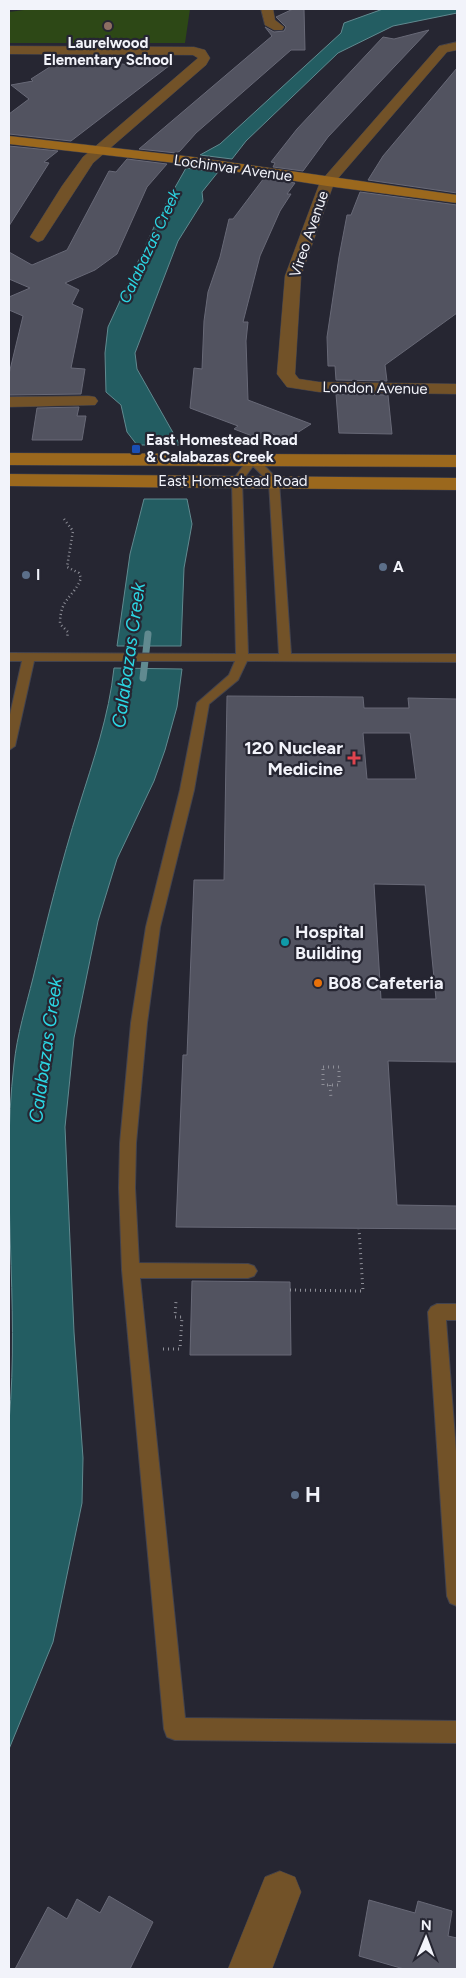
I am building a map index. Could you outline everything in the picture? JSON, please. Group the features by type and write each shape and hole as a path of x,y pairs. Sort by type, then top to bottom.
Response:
{"main road":[{"name":"Lochinvar Avenue","path":"9,140 193,161 327,182 457,199"},
{"name":"East Homestead Road","path":"9,459 457,461"},
{"name":"East Homestead Road","path":"9,480 237,480 457,484"}],"street":[{"path":"267,9 269,22 278,27"},
{"name":"Vireo Avenue","path":"293,383 286,374 293,276 327,182 443,49 457,46"},
{"path":"9,50 194,51 203,55 202,62 98,150 68,186 38,237"},
{"name":"London Avenue","path":"293,383 319,387 457,389"},
{"path":"9,402 89,401"},
{"path":"250,1969 280,1892"}],"lane":[{"path":"9,9 14,9"},
{"path":"284,658 274,481 252,460 237,480 242,658 234,677 202,703 188,790 153,927 139,1023 128,1143 127,1188 131,1270 175,1729 358,1733 457,1732"},
{"path":"9,657 457,658"},
{"path":"9,746 29,658"},
{"path":"131,1270 248,1271"},
{"path":"457,1312 436,1312 457,1596"}],"path":[{"path":"64,518 73,531 72,544 67,555 67,566 79,573 81,578 78,588 65,599 60,619 60,624 68,632 67,640"},
{"path":"323,1067 339,1067 339,1086 330,1085 323,1085 323,1067"},
{"path":"330,1085 331,1098"},
{"path":"290,1290 363,1291 359,1228"},
{"path":"176,1301 175,1317 182,1318 180,1349"}],"green space":[{"name":"Laurelwood Elementary School","path":"31,9 190,9 185,43 9,43 9,12"}],"water":[{"path":"383,9 457,9 457,13 393,26 338,53 246,141 232,159 200,155 220,144 341,33 344,23"},
{"path":"186,168 218,172 202,192 203,201 178,241 135,353 137,369 180,445 137,445 127,432 121,405 106,392 105,353 108,327 160,214"},
{"path":"144,499 187,499 192,524 184,568 181,646 117,646 130,554"},
{"path":"114,668 182,669 177,707 165,750 154,781 117,859 98,921 74,1038 65,1127 74,1332 83,1458 82,1503 53,1642 9,1749 9,1422 12,1333 9,1153 14,1064 17,1042 54,892 95,755 112,686"}],"building":[{"path":"293,9 304,9 305,50 291,50 196,133 180,151 176,153 139,149 272,36 265,27 274,32 284,31 286,27 276,17"},
{"path":"429,30 328,137 303,171 273,167 275,163 271,162 297,129 383,37 394,39"},
{"path":"67,56 129,65 135,64 142,58 174,62 71,141 9,134 9,114 29,99 11,85 33,81 31,79"},
{"path":"457,68 457,193 368,180 383,156"},
{"path":"9,146 58,151 44,162 49,163 9,226"},
{"path":"127,159 167,164 147,187 117,254 95,270 65,283 79,290 72,304 83,309 71,368 85,369 81,394 9,395 9,374 23,316 9,310 9,297 30,288 9,279 9,252 32,265 67,250 109,171 116,172"},
{"path":"264,178 295,183 287,194 291,194 280,211 260,256 243,322 248,322 246,341 248,400 311,424 286,440 270,433 260,439 234,429 238,426 190,408 194,368 202,369 204,321 208,292 220,257 229,219 233,219"},
{"path":"360,192 457,205 457,313 385,365 387,381 336,380 335,366 328,366 327,337 339,257 347,215 351,215"},
{"path":"336,394 388,395 392,434 339,433"},
{"path":"79,407 77,416 86,416 82,440 32,440 37,408"},
{"name":"Hospital Building","path":"227,696 363,697 364,708 409,708 408,698 457,699 457,1062 388,1061 397,1205 457,1206 457,1229 176,1227 183,1055 187,1055 194,880 224,880","holes":["363,733 410,733 416,779 367,779","374,884 425,885 436,999 381,999"]},
{"path":"192,1281 290,1282 291,1355 190,1355"},
{"path":"109,1896 153,1922 130,1969 15,1969 48,1907 67,1919 77,1899 100,1913"},
{"path":"369,1900 415,1913 418,1901 452,1911 448,1936 457,1938 457,1969 404,1969 359,1956"}],"waterway":[{"name":"Calabazas Creek","path":"143,678 148,634"}],"place":[{"name":"Laurelwood Elementary School","path":"108,26"},
{"name":"East Homestead Road & Calabazas Creek","path":"136,449"},
{"name":"A","path":"383,567"},
{"name":"I","path":"26,575"},
{"name":"120 Nuclear Medicine","path":"354,758"},
{"name":"Hospital Building","path":"285,942"},
{"name":"B08 Cafeteria","path":"318,983"},
{"name":"H","path":"295,1495"}]}
